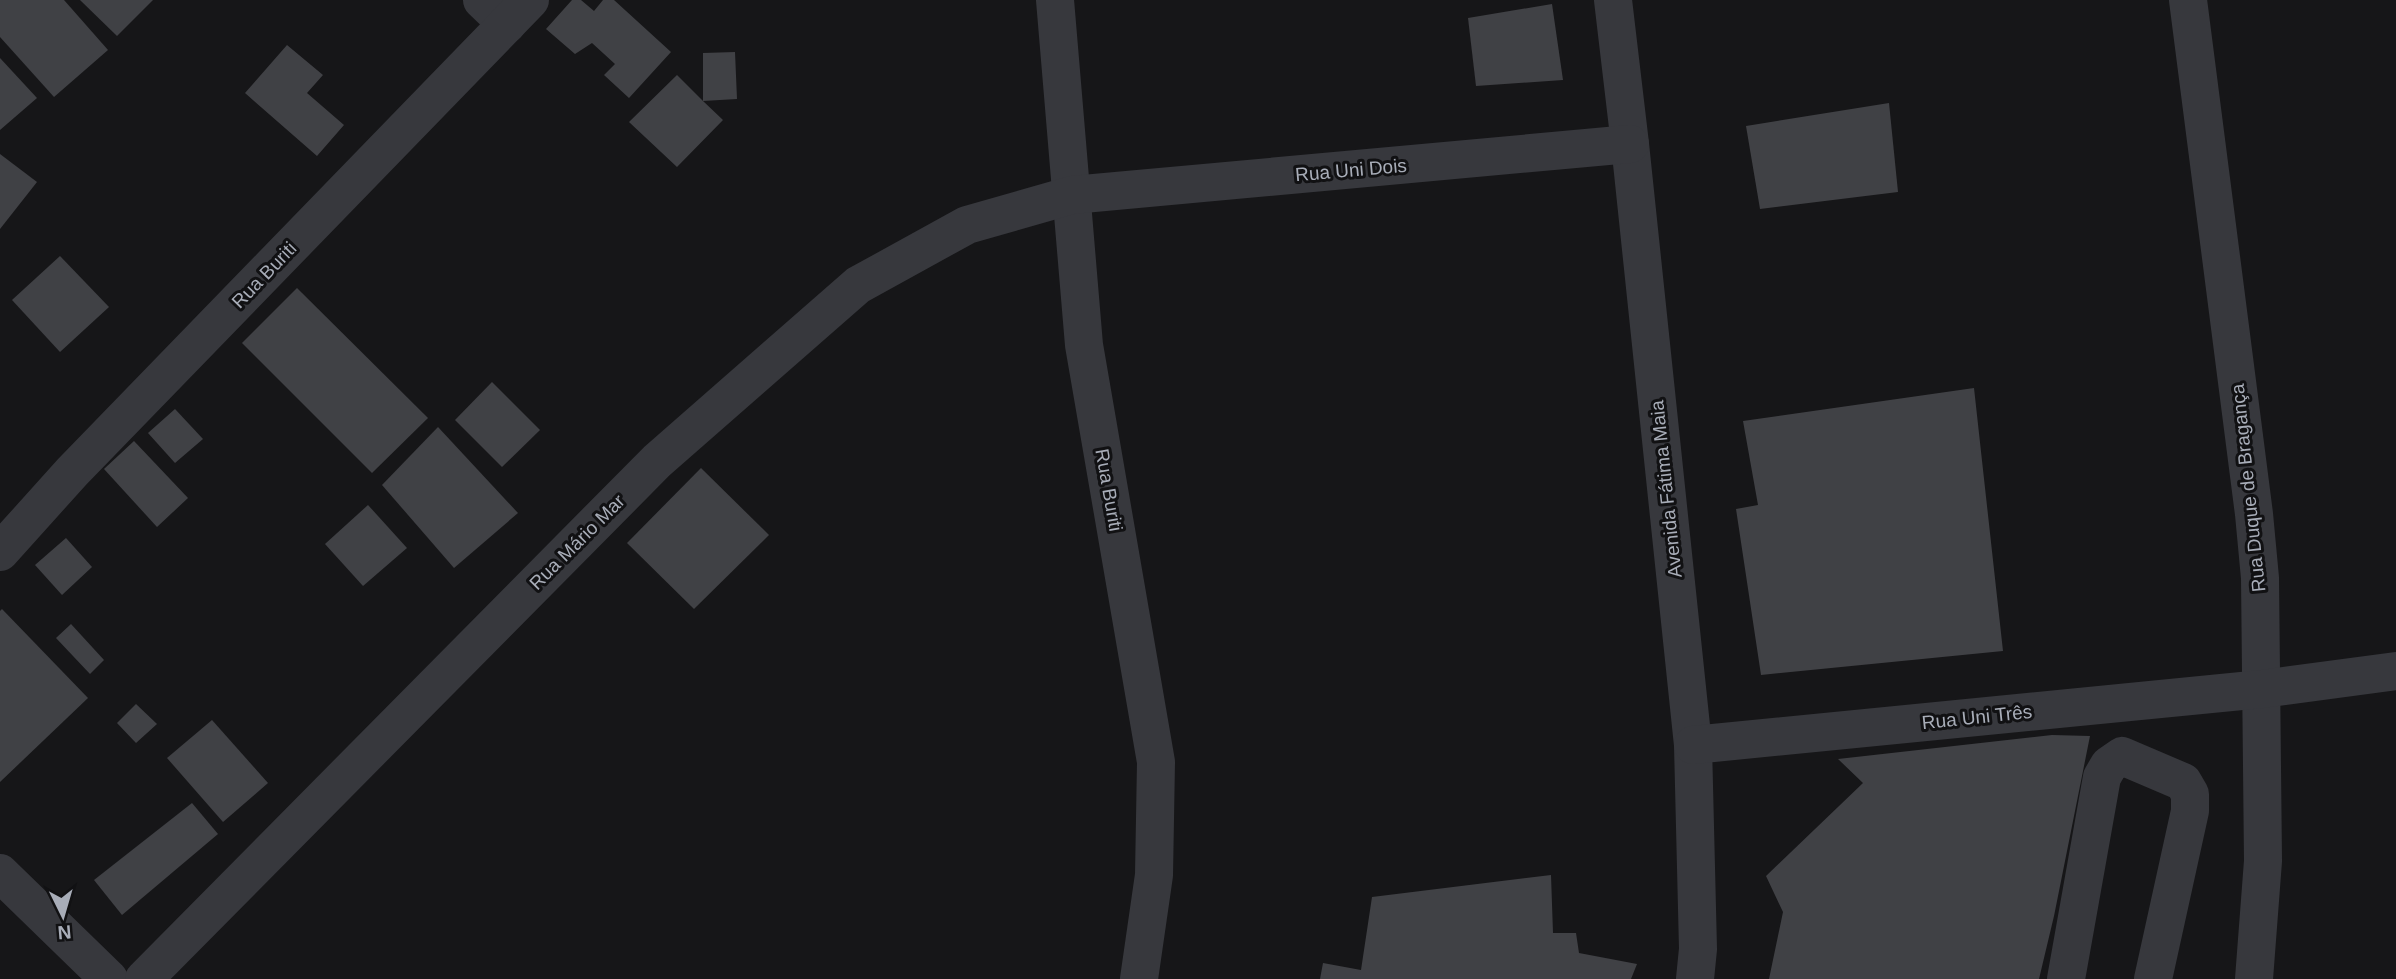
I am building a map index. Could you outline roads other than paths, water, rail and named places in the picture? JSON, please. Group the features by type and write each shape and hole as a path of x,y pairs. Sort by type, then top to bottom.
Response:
{"street":[{"name":"Rua Buriti","path":"1055,0 1084,345 1156,762 1157,825 1154,874 1139,979"},
{"name":"Avenida Fátima Maia","path":"1613,0 1693,745 1698,949 1695,979"},
{"name":"Rua Duque de Bragança","path":"2188,0 2260,578 2263,861 2254,979"},
{"name":"Rua Buriti","path":"0,552 506,8"},
{"name":"Rua Uni Dois","path":"1072,195 1630,144"},
{"name":"Rua Mário Mar","path":"144,979 657,461 858,285 967,225 1072,195"},
{"path":"2262,689 2396,670"},
{"name":"Rua Uni Três","path":"1693,745 2262,689"},
{"path":"2066,979 2102,777 2109,765 2122,756 2183,782 2190,794 2190,811 2153,979"},
{"path":"0,873 109,979"}]}
